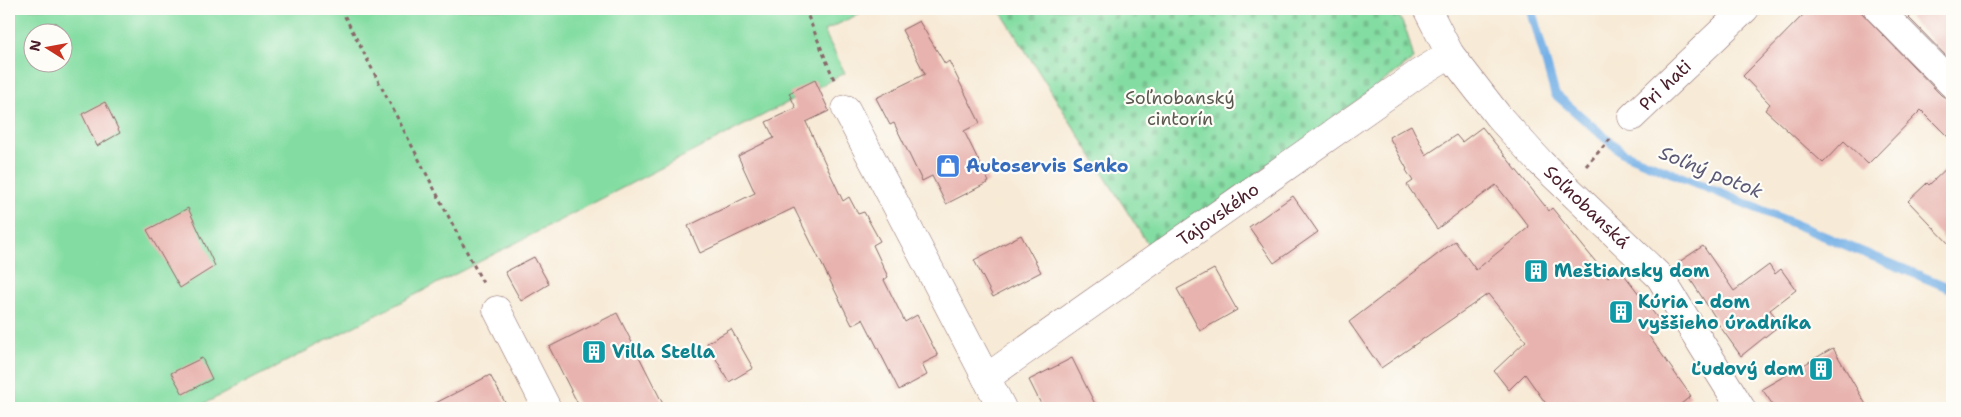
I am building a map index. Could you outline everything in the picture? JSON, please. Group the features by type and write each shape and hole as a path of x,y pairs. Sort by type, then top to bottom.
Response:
{"street":[{"name":"Soľnobanská","path":"1427,9 1450,54 1498,116 1540,163 1660,277 1741,408"},
{"name":"Pri hati","path":"1632,117 1746,9"},
{"path":"1878,9 1952,84"},
{"name":"Tajovského","path":"986,378 1450,54"},
{"path":"846,109 1002,408"},
{"path":"497,310 547,408"}],"path":[{"path":"341,9 497,310"},
{"path":"805,9 846,109"},
{"name":"Pri hati","path":"1587,164 1632,117"}],"green space":[{"path":"9,9 869,9 824,31 845,73 196,408 9,408"},
{"name":"Soľnobanský cintorín","path":"999,9 1396,9 1407,33 1414,59 1152,251"}],"building":[{"path":"1809,9 1858,9 1941,95 1947,99 1952,99 1952,141 1921,110 1868,164 1844,141 1823,163 1765,110 1770,104 1743,76"},
{"path":"1917,9 1952,9 1952,62 1909,18"},
{"path":"919,21 945,64 949,61 980,123 964,131 989,182 946,204 932,176 922,181 894,123 890,125 876,98 925,74 902,30"},
{"path":"815,80 829,111 806,122 843,201 849,197 858,214 864,212 880,241 873,245 888,277 884,280 905,322 917,315 938,356 922,364 927,375 899,390 863,319 852,325 794,208 700,253 688,226 755,193 738,156 774,138 766,122 796,108 789,93"},
{"path":"105,102 120,133 97,146 82,114"},
{"path":"1411,125 1426,155 1456,135 1462,142 1482,127 1549,211 1552,208 1608,277 1619,268 1663,325 1649,336 1691,396 1676,408 1549,408 1525,374 1509,390 1494,371 1526,341 1488,294 1381,368 1349,322 1455,241 1476,270 1529,227 1496,185 1437,229 1407,185 1413,181 1389,137"},
{"path":"1952,163 1952,247 1908,201 1927,183 1929,185"},
{"path":"1293,196 1318,232 1274,263 1249,227"},
{"path":"188,208 215,266 180,288 147,230"},
{"path":"1021,235 1041,272 993,297 974,260"},
{"path":"1703,246 1734,291 1769,265 1775,274 1781,269 1796,290 1770,310 1781,324 1741,356 1714,318 1679,262"},
{"path":"534,257 549,284 521,301 505,272"},
{"path":"1214,269 1237,310 1200,331 1177,289"},
{"path":"617,313 665,408 580,408 549,347"},
{"path":"731,329 753,368 729,382 707,343"},
{"name":"Ľudový dom","path":"1833,348 1868,408 1775,408 1762,389"},
{"path":"202,358 212,379 183,394 171,373"},
{"path":"1072,358 1097,408 1043,408 1029,380"},
{"path":"490,375 508,408 426,408"}],"waterway":[{"name":"Soľný potok","path":"1531,9 1555,94 1623,153 1952,289"}],"place":[{"name":"Autoservis Senko","path":"948,166"},
{"name":"Meštiansky dom","path":"1536,271"},
{"name":"Kúria - dom vyššieho úradníka","path":"1621,312"},
{"name":"Villa Stella","path":"594,352"},
{"name":"Ľudový dom","path":"1821,369"}]}
